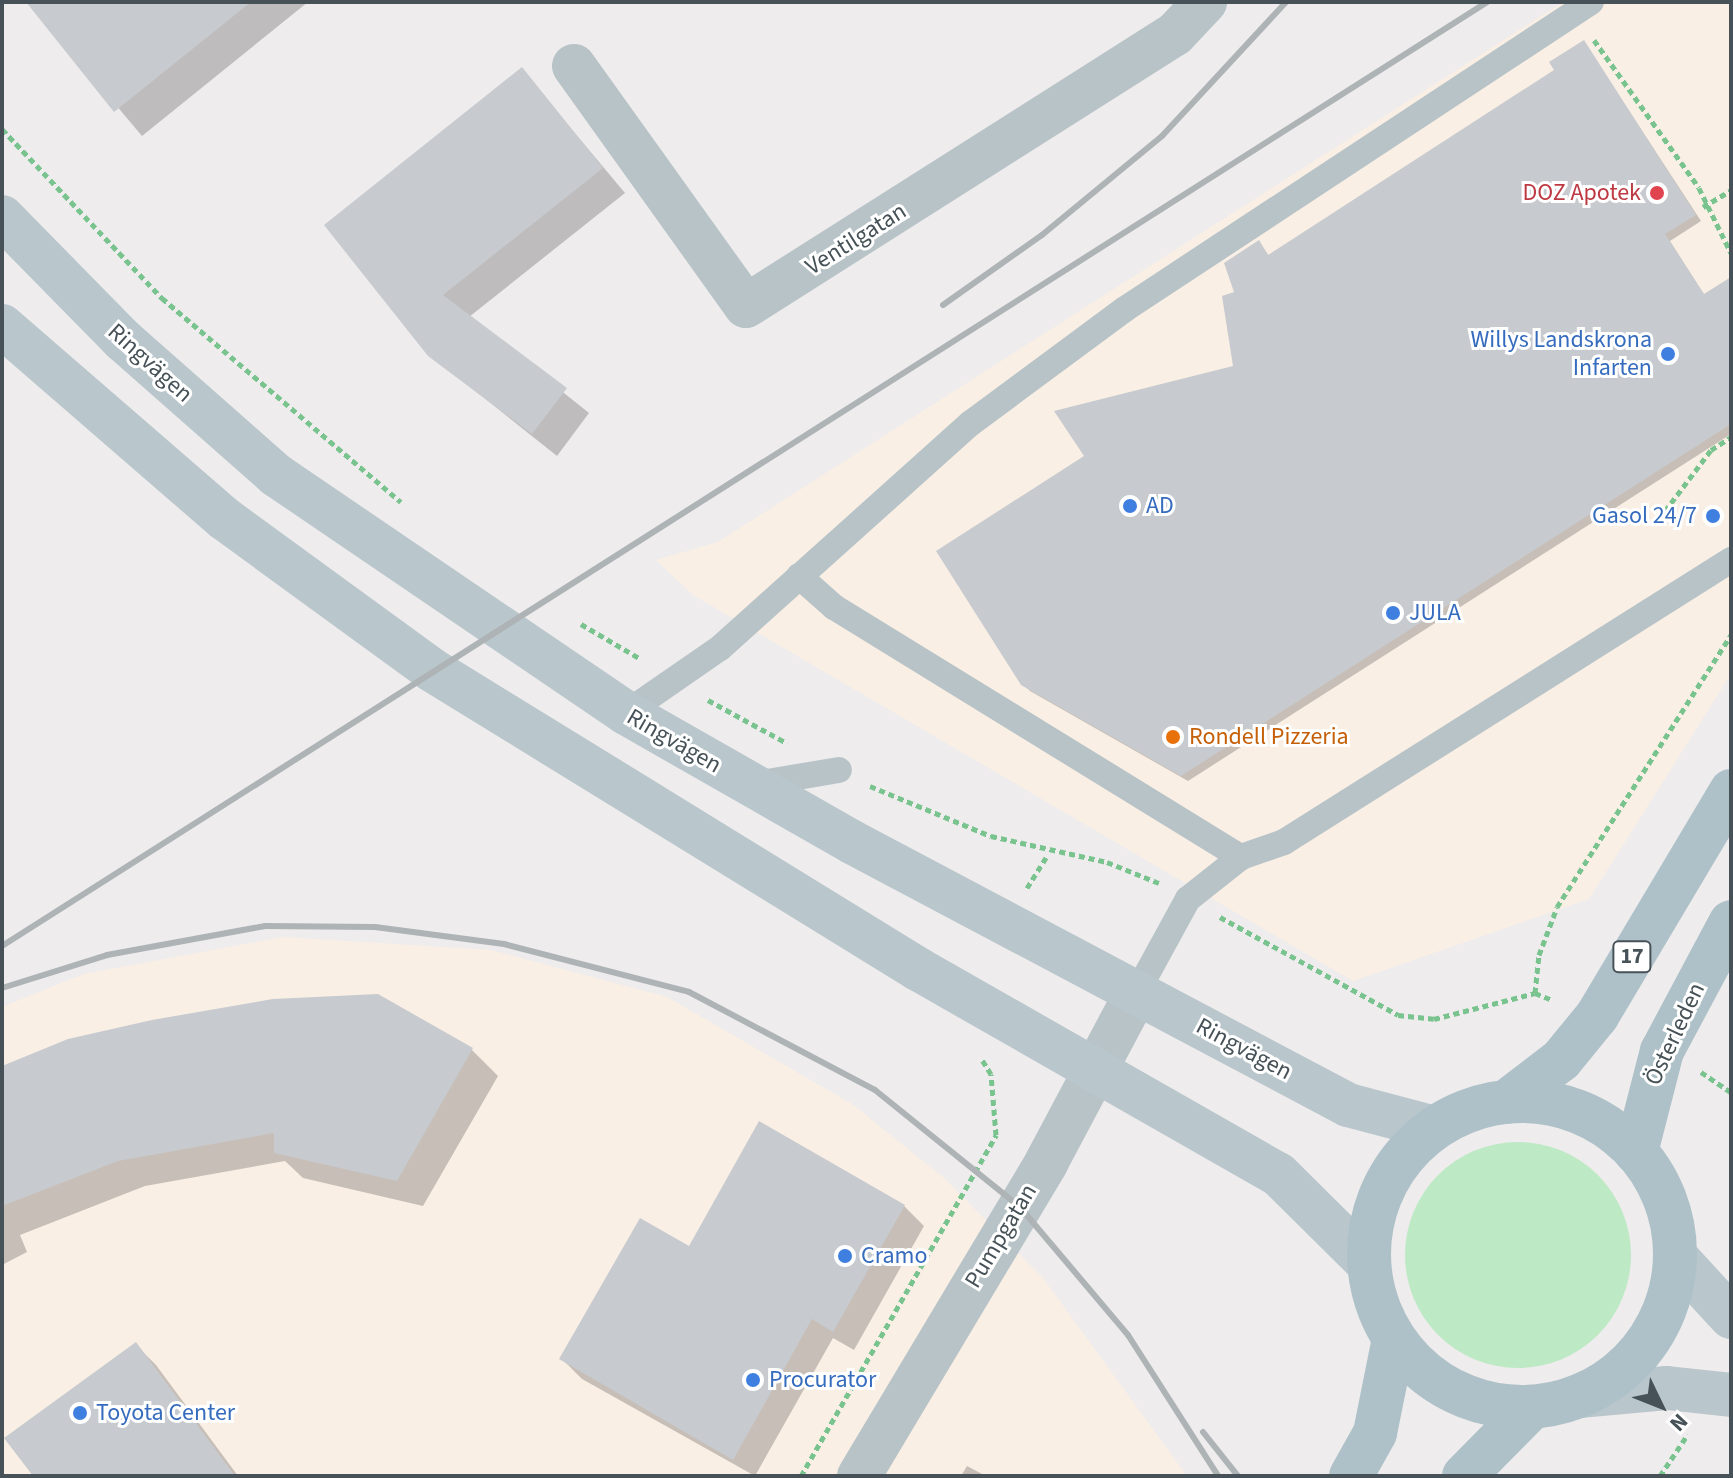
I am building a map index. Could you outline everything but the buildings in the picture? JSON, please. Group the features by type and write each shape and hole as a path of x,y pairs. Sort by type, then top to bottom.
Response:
{"main road":[{"name":"Ringvägen","path":"2,217 123,340 276,475 626,713 751,785 1348,1105 1435,1128"},
{"path":"2,326 225,519 432,670 628,795 1278,1174 1369,1264"},
{"name":"17","path":"1506,1102 1577,1111 1636,1152 1665,1200 1675,1256 1668,1299 1649,1338 1620,1371 1579,1396 1532,1407 1489,1403 1440,1384 1394,1339 1369,1264 1384,1187 1435,1128 1506,1102 1561,1060 1597,1016 1731,791"},
{"name":"Österleden","path":"1636,1152 1662,1051 1731,922"},
{"path":"1675,1256 1731,1317"},
{"name":"17","path":"1351,1476 1375,1433 1394,1339"},
{"path":"1579,1396 1667,1388 1731,1395"},
{"path":"1464,1476 1532,1407"}],"street":[{"name":"Ventilgatan","path":"574,66 746,306 1175,34 1205,2"},
{"name":"Pumpgatan","path":"859,1476 1095,1070 1137,992"}],"lane":[{"path":"626,713 720,648 971,423 1125,309 1583,8"},
{"path":"1137,992 1188,899 1241,857 1284,842 1731,560"},
{"path":"799,576 834,607 1241,857"},
{"path":"751,785 839,770"}],"path":[{"path":"1583,8 1699,188 1703,207 1731,253"},
{"path":"1703,207 1731,190"},
{"path":"1665,511 1711,450 1731,437"},
{"path":"1535,993 1539,955 1557,907 1731,635"},
{"path":"1006,923 1048,855"},
{"path":"801,1476 996,1135 991,1074 977,1051"},
{"path":"1731,1085 1731,1092"}],"shaded area":[{"path":"1563,2 1731,2 1731,674 1589,899 1353,981 693,595 656,560 718,542"},
{"path":"283,937 491,950 667,997 852,1104 944,1178 1043,1278 1187,1476 2,1476 2,1007 84,974"}],"green space":[{"path":"1518,1142 1540,1144 1561,1151 1581,1161 1598,1175 1612,1192 1622,1212 1629,1233 1629,1277 1622,1298 1612,1318 1598,1335 1581,1349 1561,1359 1540,1366 1518,1368 1496,1366 1475,1359 1455,1349 1438,1335 1424,1318 1414,1298 1407,1277 1405,1255 1407,1233 1414,1212 1424,1192 1438,1175 1455,1161 1475,1151 1496,1144"}],"railway":[{"path":"943,305 1042,235 1162,136 1286,2"},
{"path":"2,946 1487,2"},
{"path":"2,988 107,955 265,926 375,927 504,944 689,992 875,1090 1019,1206 1128,1335 1218,1476"},
{"path":"1203,1432 1238,1476"}],"place":[{"name":"DOZ Apotek","path":"1657,193"},
{"name":"Willys Landskrona Infarten","path":"1668,354"},
{"name":"AD","path":"1130,506"},
{"name":"Gasol 24/7","path":"1713,516"},
{"name":"JULA","path":"1393,613"},
{"name":"Rondell Pizzeria","path":"1173,737"},
{"name":"Cramo","path":"845,1256"},
{"name":"Procurator","path":"753,1380"},
{"name":"Toyota Center","path":"80,1413"}]}
